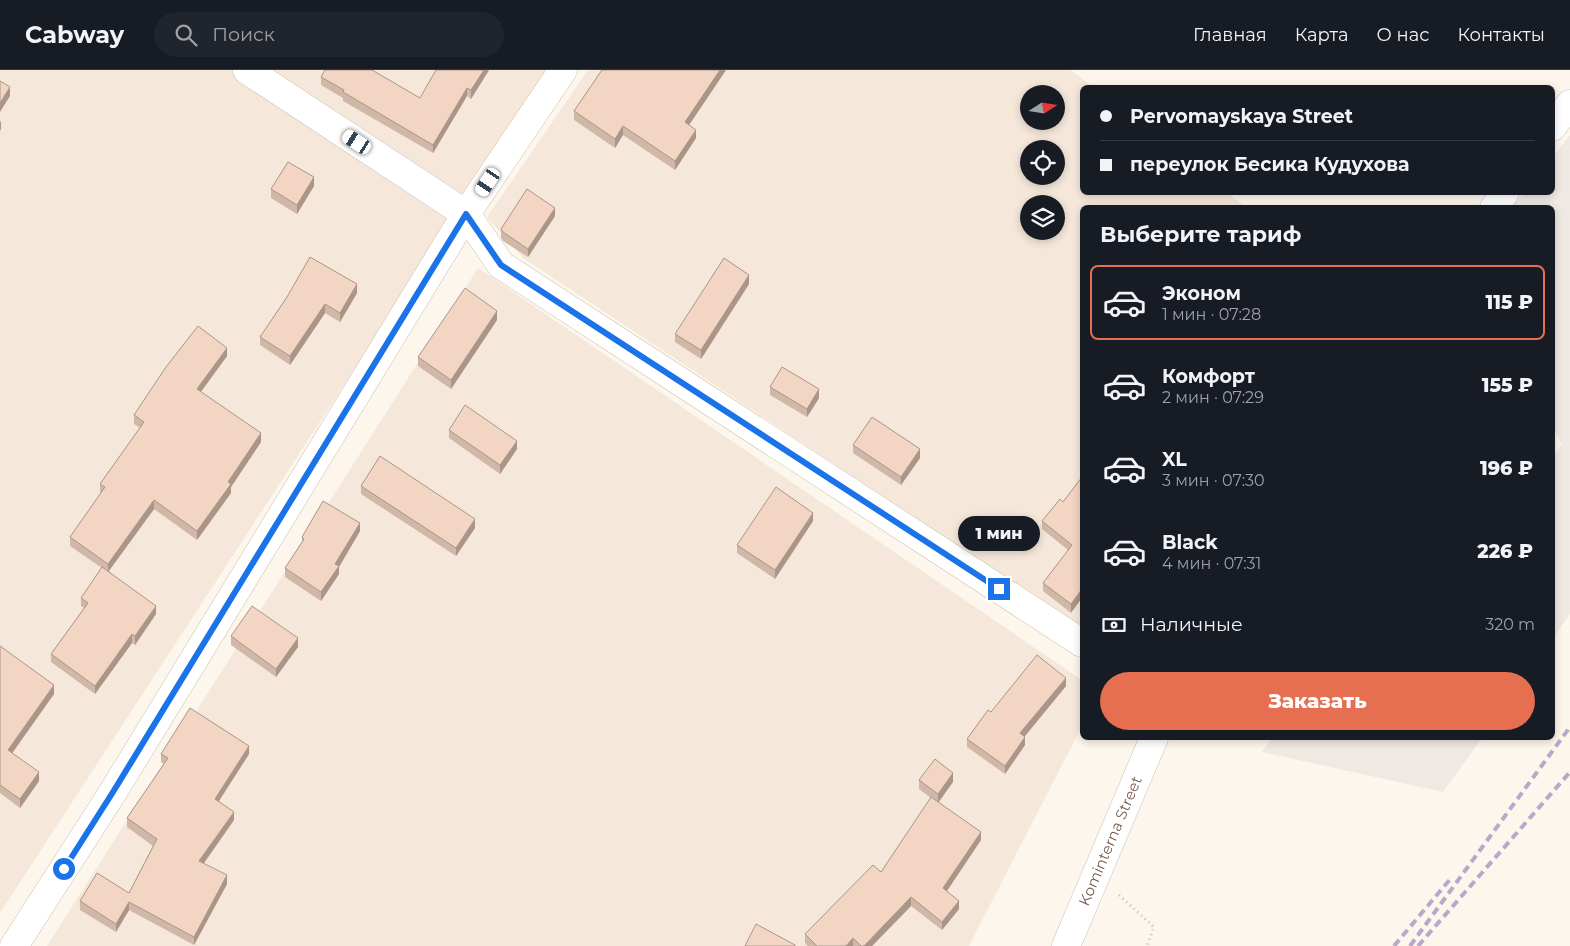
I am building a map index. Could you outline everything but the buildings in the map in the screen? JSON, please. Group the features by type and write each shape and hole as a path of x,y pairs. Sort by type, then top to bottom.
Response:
{"street":[{"path":"247,70 466,214 501,265 1080,642"},
{"path":"14,946 113,792 466,214 563,70"},
{"path":"1555,124 1570,104"},
{"name":"Kominterna Street","path":"1066,946 1153,740"}],"path":[{"path":"1096,874 1154,928 1147,946"}],"shaded area":[{"path":"0,70 549,70 0,913"},
{"path":"588,70 1071,70 1090,85 1080,85 1080,195 1230,195 1243,205 1080,205 1080,627 523,258 487,217"},
{"path":"1570,135 1570,614 1555,635 1555,453 1562,444 1555,431 1555,205 1513,205 1522,195 1555,195 1555,154"},
{"path":"478,268 1080,679 1080,730 969,946 47,946"},
{"path":"1271,740 1481,740 1443,792 1262,752"}],"railway":[{"path":"1410,946 1570,727"},
{"path":"1418,946 1570,772"},
{"path":"1394,946 1452,877"}],"route":[{"path":"64,869 466,214 501,265 999,589"}]}
